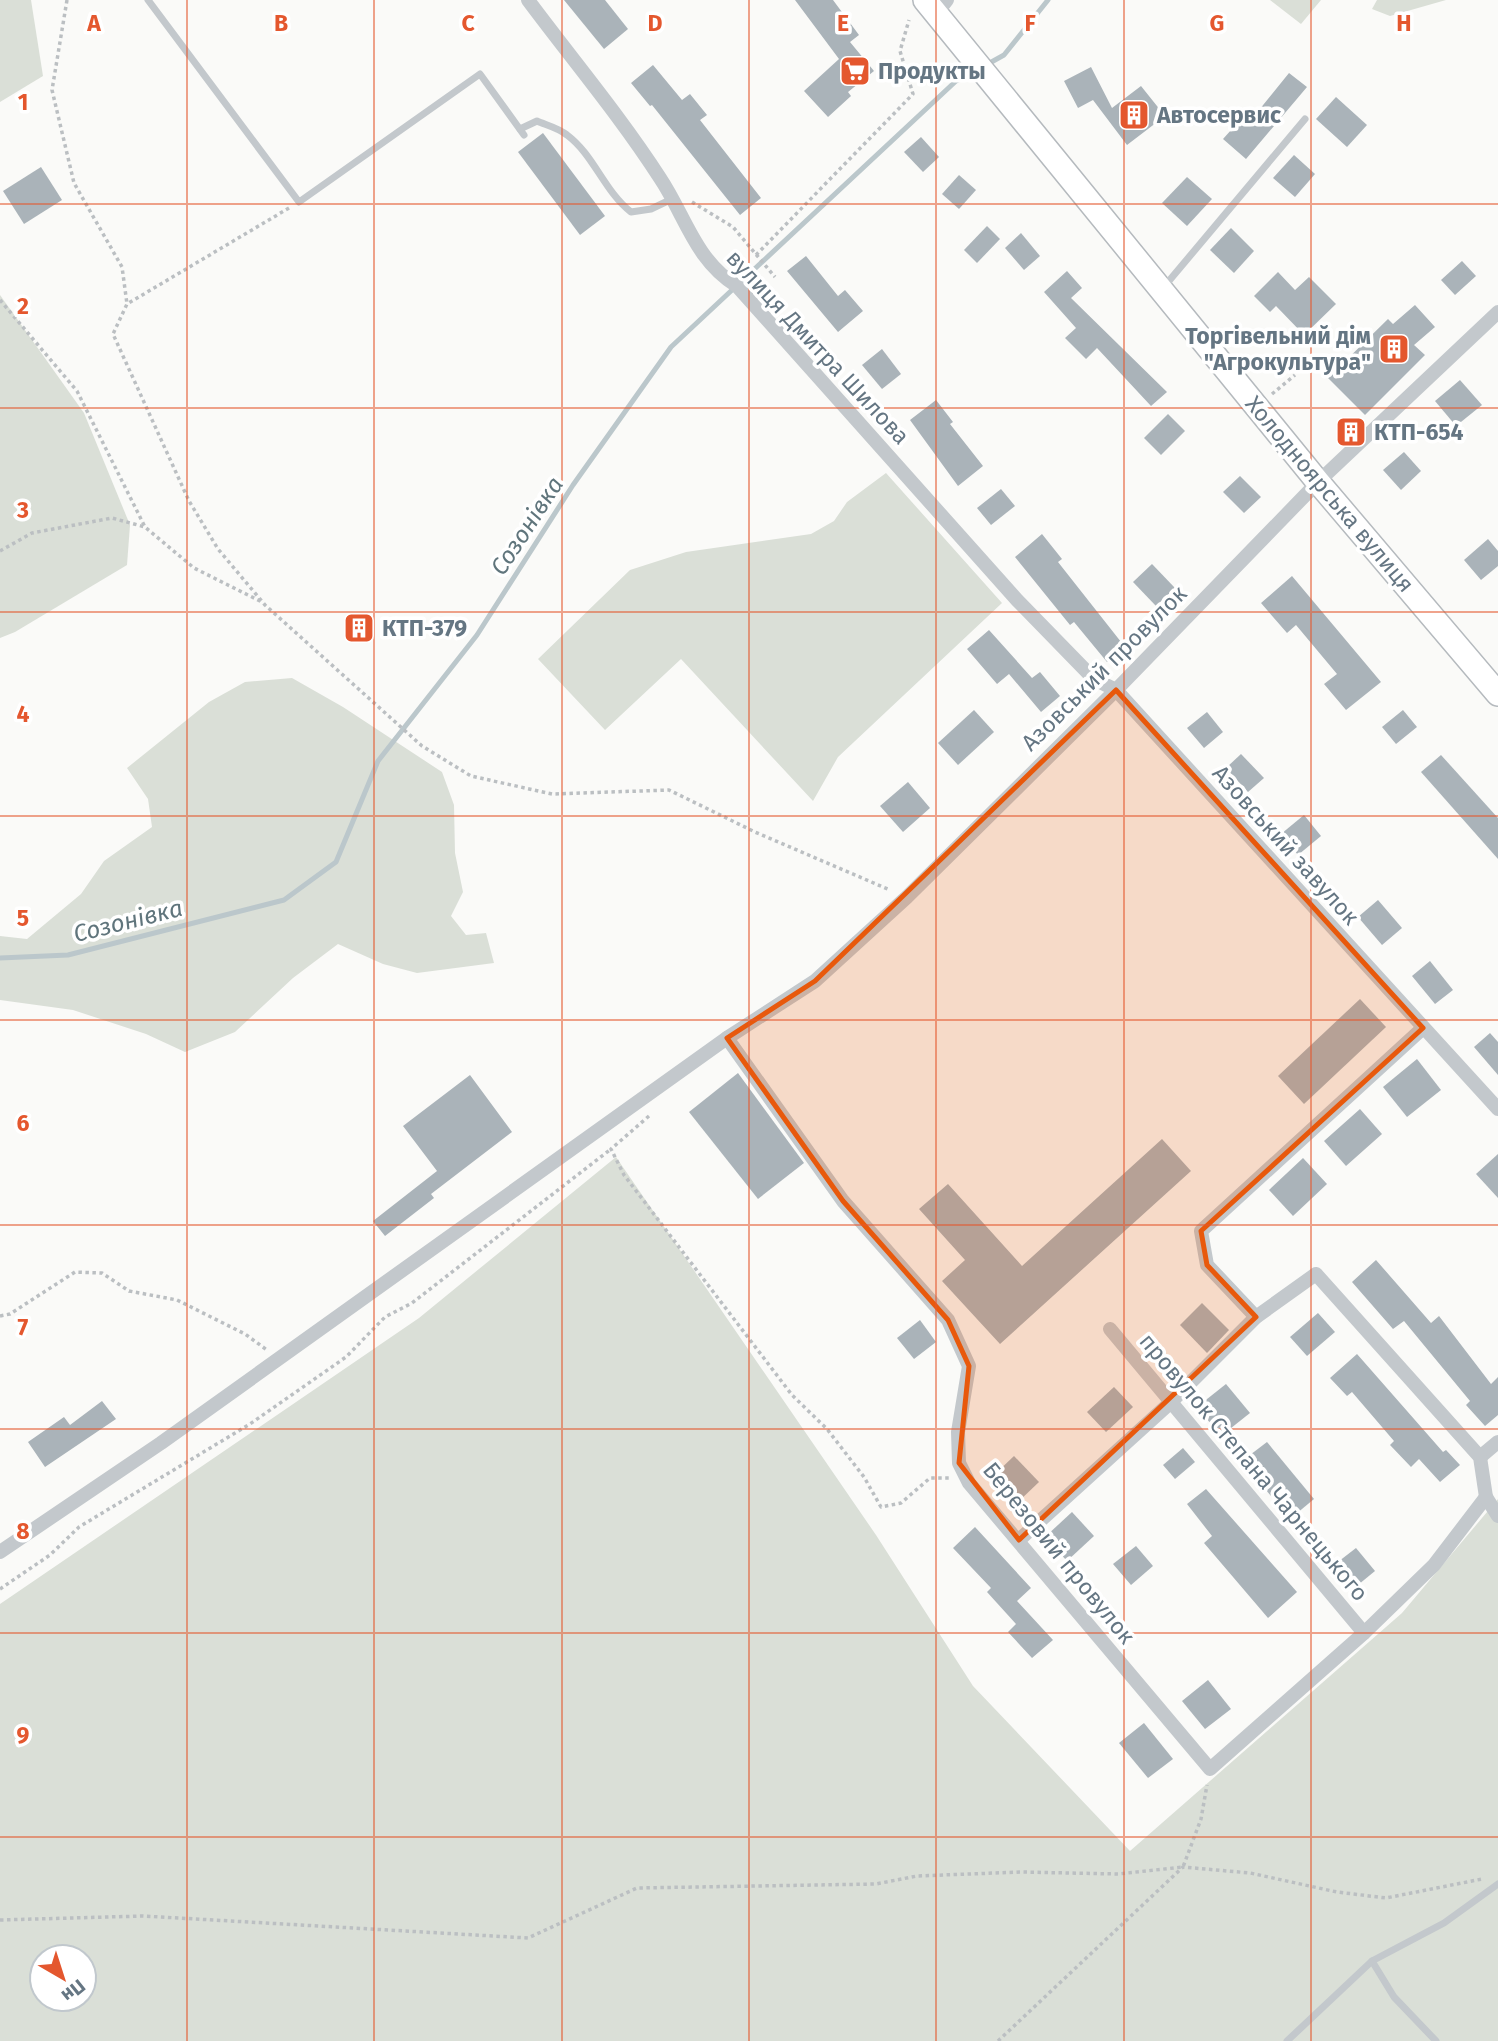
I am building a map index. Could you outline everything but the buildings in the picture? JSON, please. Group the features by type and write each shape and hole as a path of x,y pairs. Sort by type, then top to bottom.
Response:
{"main road":[{"name":"Холодноярська вулиця","path":"936,5 964,48 1160,291 1498,694"}],"street":[{"name":"вулиця Дмитра Шилова","path":"528,0 661,179 695,246 719,275 737,286 1017,600 1094,679 1116,690"},
{"name":"Азовський провулок","path":"0,1552 279,1359 726,1038 814,981 907,897 1116,690 1318,482 1498,312"},
{"name":"Азовський завулок","path":"1116,690 1498,1109"},
{"path":"1256,1317 1207,1265 1200,1231 1423,1028"},
{"name":"Березовий провулок","path":"726,1038 843,1202 948,1320 970,1366 958,1432 959,1463 969,1483 1210,1769"},
{"path":"1019,1540 1170,1404 1256,1317 1316,1274 1480,1457 1486,1497 1498,1516"},
{"name":"провулок Степана Чарнецького","path":"1110,1329 1364,1633"},
{"path":"1480,1457 1498,1442"},
{"path":"1210,1769 1364,1633 1434,1565 1486,1497"}],"lane":[{"path":"148,0 299,202 480,74 522,132 537,121 565,132 580,147 618,202 631,212 651,209 671,200"},
{"path":"1160,291 1305,119"},
{"path":"1287,2041 1372,1961 1444,1923 1498,1884"},
{"path":"1372,1961 1394,1997 1436,2041"}],"path":[{"path":"67,0 52,90 74,183 121,267 127,304 113,334 189,501 218,549 265,604 422,746 471,776 552,794 669,790 755,832 907,897"},
{"path":"756,255 913,94 900,51 909,20"},
{"path":"661,179 733,227 775,277"},
{"path":"127,304 299,202"},
{"path":"0,300 76,391 145,527 194,568 265,604"},
{"path":"0,551 32,533 112,518 145,527"},
{"path":"0,1589 50,1555 79,1527 250,1424 346,1357 385,1317 412,1303 611,1149 650,1115"},
{"path":"611,1149 624,1175 711,1292 792,1395 827,1429 864,1477 881,1507 901,1503 930,1478 949,1478 969,1483"},
{"path":"0,1316 10,1314 75,1272 102,1273 129,1291 177,1300 245,1334 279,1359"},
{"path":"998,2041 1183,1867 1201,1819 1210,1769"},
{"path":"0,1920 143,1916 528,1938 637,1888 876,1884 917,1876 1118,1874 1183,1867 1250,1873 1337,1892 1386,1898 1486,1878"}],"highlighted area":[{"path":"1116,690 1423,1028 1201,1231 1207,1265 1256,1317 1019,1540 959,1463 969,1366 948,1320 843,1201 727,1038 815,981"}],"shaded area":[{"path":"0,0 31,0 43,76 0,102"},
{"path":"1270,0 1321,0 1301,24"},
{"path":"1377,0 1446,0 1390,16 1372,9"},
{"path":"0,295 84,413 130,525 127,565 15,632 0,638"},
{"path":"886,473 1002,603 838,757 813,801 681,659 605,730 538,659 630,570 686,552 811,534 834,521 847,502"},
{"path":"292,678 343,707 442,772 454,805 455,853 463,892 451,916 466,935 486,933 494,963 417,973 383,964 338,944 293,978 235,1032 185,1052 146,1034 73,1010 0,1000 0,936 27,939 81,894 104,861 152,827 148,799 127,768 209,702 245,682"},
{"path":"616,1157 876,1535 973,1686 1130,1851 1402,1613 1498,1499 1498,2041 0,2041 0,1604 419,1318"}],"waterway":[{"name":"Созонівка","path":"986,65 1004,55 1048,0"},
{"name":"Созонівка","path":"0,958 68,955 284,900 336,862 378,761 477,635 573,485 671,347 956,81 974,71"}],"place":[{"name":"Продукты","path":"855,71"},
{"name":"Автосервис","path":"1134,115"},
{"name":"Торгівельний дім \"Агрокультура\"","path":"1394,349"},
{"name":"КТП-654","path":"1351,432"},
{"name":"КТП-379","path":"359,628"}]}
